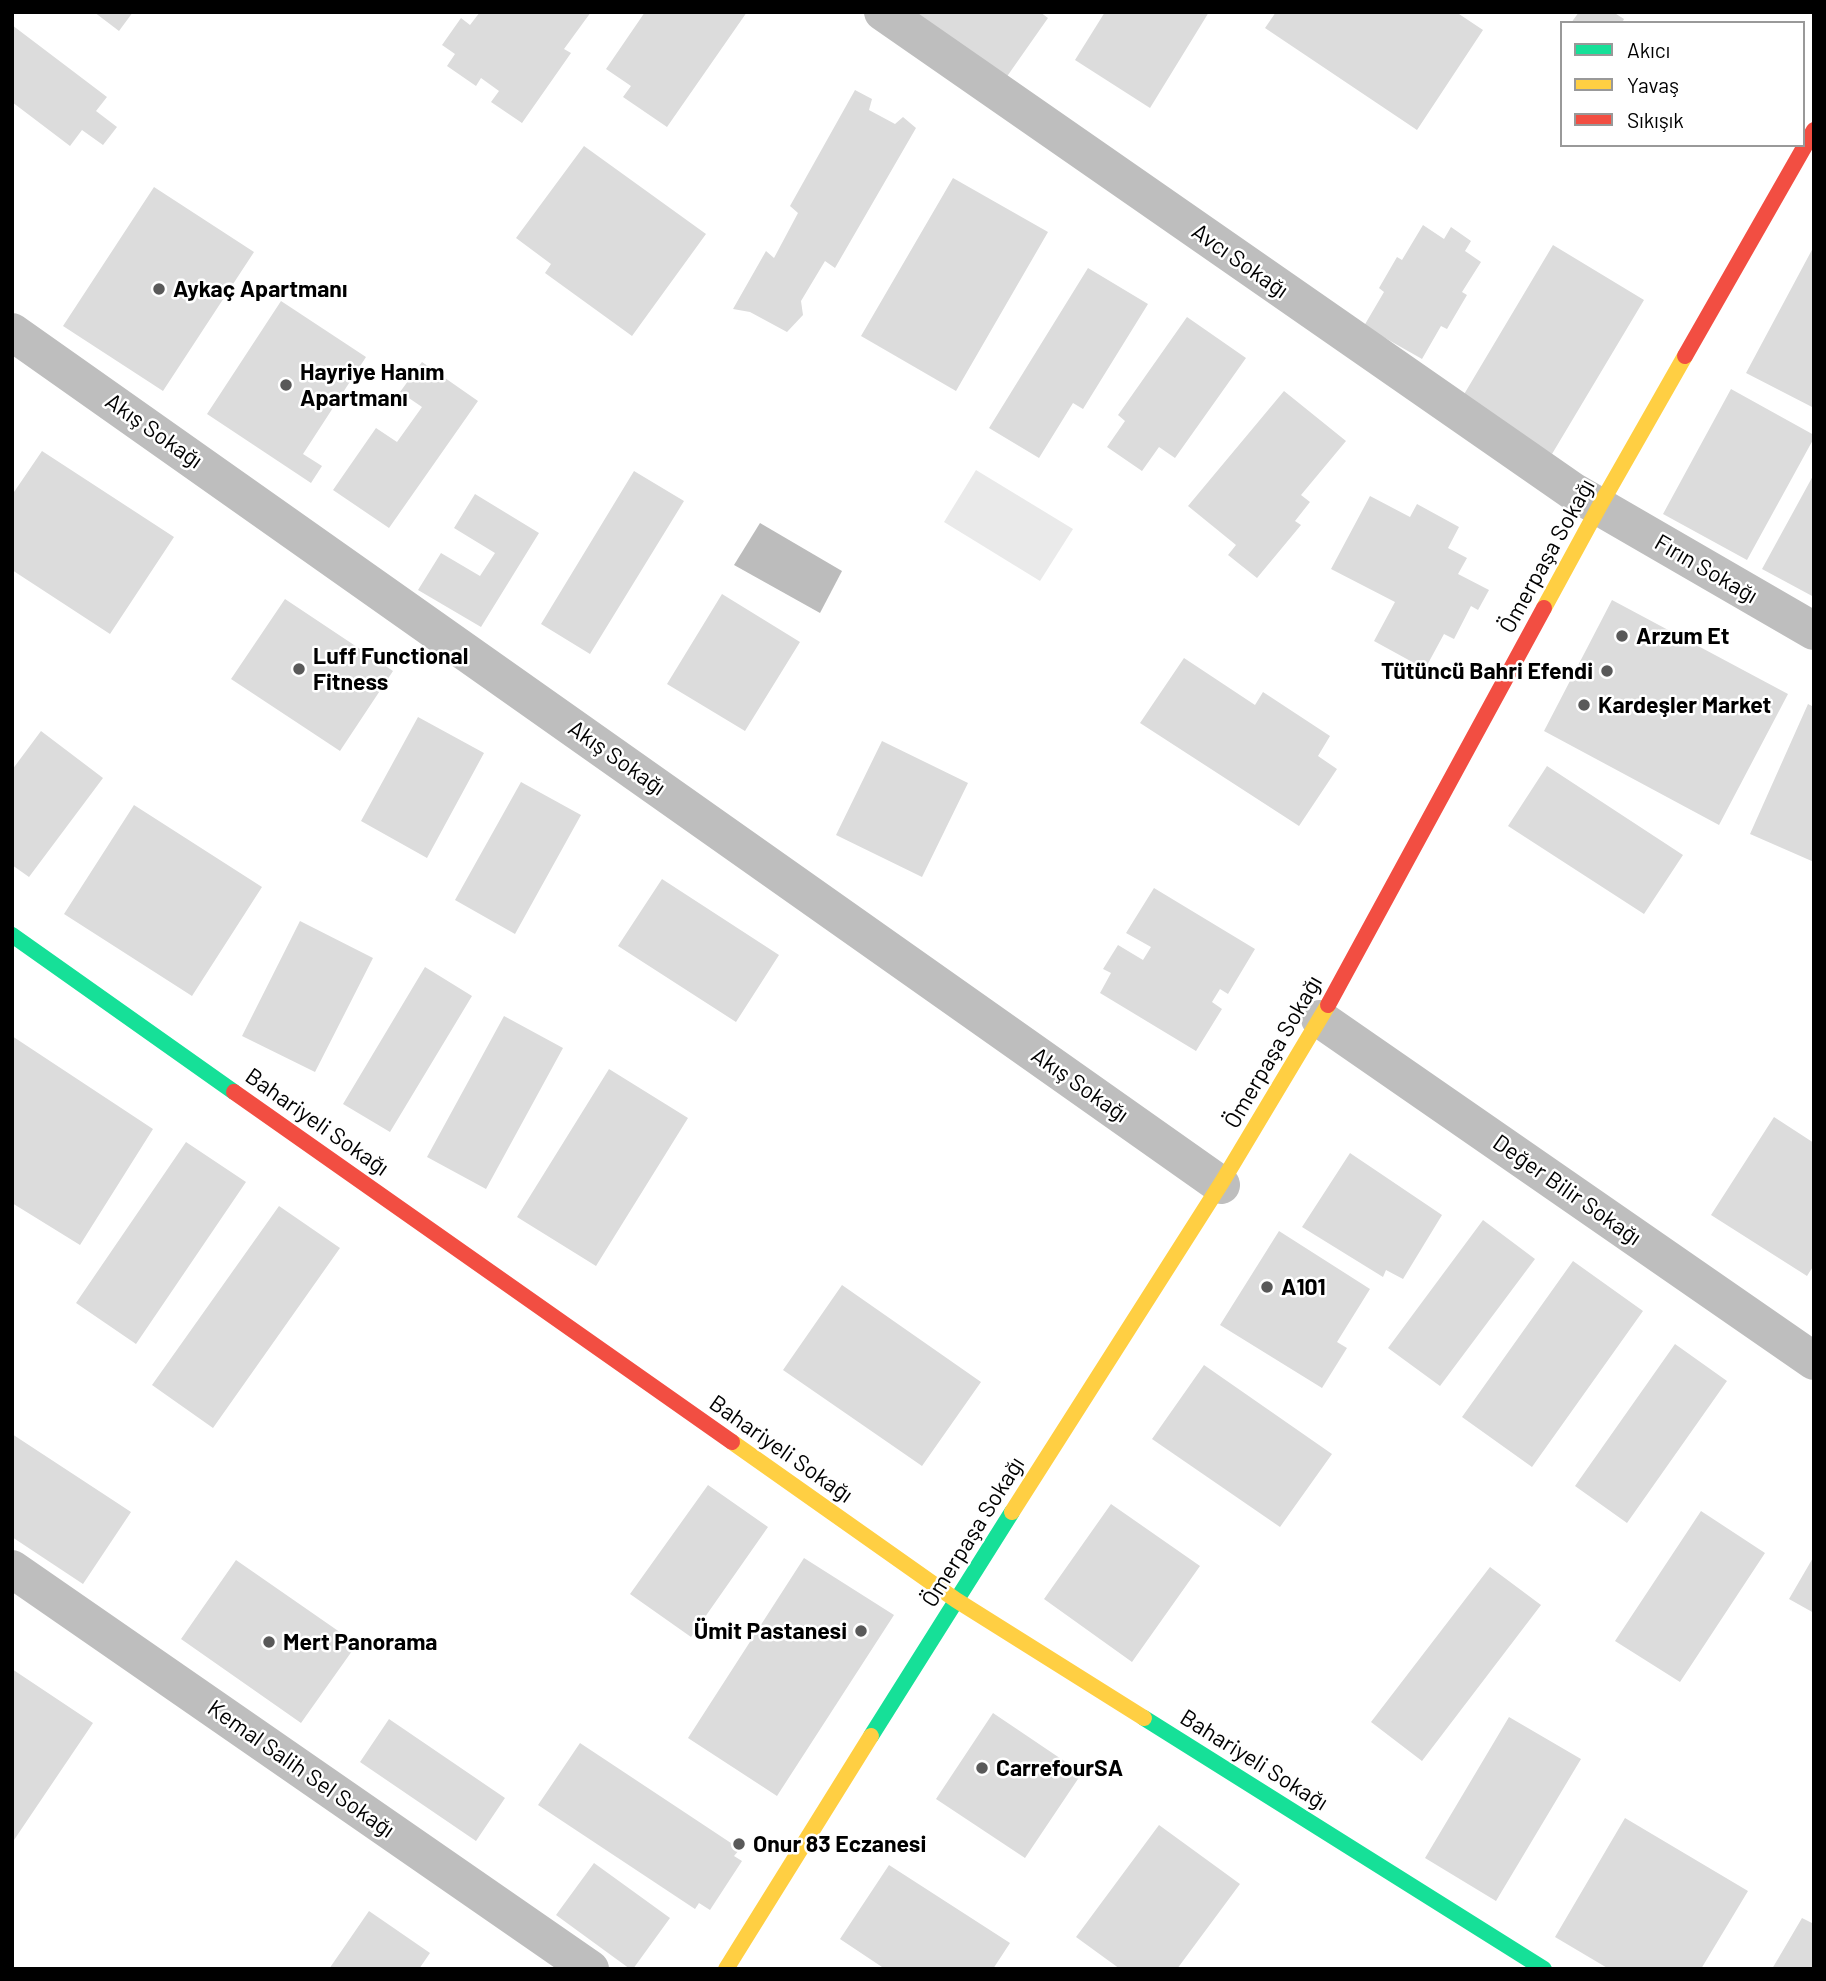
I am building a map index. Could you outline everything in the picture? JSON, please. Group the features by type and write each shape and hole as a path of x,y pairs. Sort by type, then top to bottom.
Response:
{"street":[{"name":"Avcı Sokağı","path":"883,12 1599,507"},
{"name":"Ömerpaşa Sokağı","path":"1805,146 1814,130"},
{"name":"Ömerpaşa Sokağı","path":"726,1969 956,1600 1221,1185 1320,1019 1599,507 1804,147"},
{"name":"Akış Sokağı","path":"12,331 1221,1185"},
{"name":"Fırın Sokağı","path":"1599,507 1814,631"},
{"name":"Bahariyeli Sokağı","path":"12,936 956,1600 1544,1969"},
{"name":"Değer Bilir Sokağı","path":"1320,1019 1814,1361"},
{"name":"Kemal Salih Sel Sokağı","path":"12,1569 590,1969"}],"shaded area":[{"path":"976,470 1073,529 1040,581 944,522"},
{"path":"760,523 842,571 820,613 734,565"}],"building":[{"path":"94,12 133,12 119,31"},
{"path":"480,12 591,12 564,49 571,53 522,123 491,102 499,91 481,78 476,86 447,66 455,54 442,45 461,18 470,25"},
{"path":"645,12 747,12 667,127 623,97 631,86 606,69"},
{"path":"893,12 1040,12 1048,18 1001,85"},
{"path":"1105,12 1209,12 1150,108 1075,60"},
{"path":"1276,12 1456,12 1483,30 1417,130 1265,28"},
{"path":"1579,12 1613,12 1624,19 1623,21 1572,21"},
{"path":"12,25 107,97 96,111 117,127 103,145 82,130 70,146 12,102"},
{"path":"855,90 872,99 869,110 895,124 903,117 916,128 835,268 825,261 801,301 803,315 787,332 750,312 733,309 766,251 774,258 798,213 790,206"},
{"path":"584,146 706,234 632,336 545,273 551,264 516,238"},
{"path":"953,178 1048,232 956,391 861,336"},
{"name":"Aykaç Apartmanı","path":"154,187 254,252 163,391 63,326"},
{"path":"1423,225 1444,239 1451,227 1471,241 1465,251 1481,262 1462,292 1467,295 1447,329 1441,326 1422,359 1364,326 1384,292 1379,288 1397,257 1402,260"},
{"path":"1553,245 1644,300 1552,454 1463,396"},
{"path":"1814,246 1814,408 1746,373"},
{"path":"1088,268 1148,304 1083,409 1073,403 1039,458 989,428"},
{"name":"Hayriye Hanım Apartmanı","path":"281,301 366,357 303,454 322,466 311,483 207,414"},
{"path":"1187,317 1246,358 1175,458 1159,447 1142,471 1107,447 1125,421 1118,415"},
{"path":"422,362 478,401 389,528 333,490 376,428 397,442 422,407 400,392"},
{"path":"1731,389 1814,435 1747,560 1663,514"},
{"path":"1284,391 1346,441 1301,495 1310,502 1295,521 1301,525 1257,578 1228,555 1236,545 1188,506"},
{"path":"42,451 174,537 110,634 12,570 12,495"},
{"path":"634,471 684,501 590,654 541,624"},
{"path":"1814,474 1814,597 1762,569"},
{"path":"475,494 539,533 481,627 418,590 441,553 480,576 495,553 454,528"},
{"path":"1370,496 1410,517 1417,504 1459,527 1448,548 1467,558 1458,574 1489,590 1478,610 1471,606 1454,639 1444,634 1425,669 1374,641 1395,602 1331,569"},
{"path":"722,594 800,642 745,731 667,684"},
{"path":"285,599 393,671 340,751 231,679"},
{"path":"1612,600 1788,694 1719,825 1544,731"},
{"path":"1184,658 1255,705 1263,692 1330,736 1318,756 1337,769 1299,826 1140,723"},
{"path":"1808,704 1814,707 1814,862 1750,834"},
{"path":"418,717 484,753 427,858 361,821"},
{"path":"41,731 103,778 29,877 12,865 12,770"},
{"path":"882,741 968,783 922,877 836,835"},
{"path":"1547,766 1683,855 1644,914 1508,826"},
{"path":"521,782 581,815 515,934 455,900"},
{"path":"134,805 262,887 192,996 64,914"},
{"path":"662,879 779,955 736,1022 618,946"},
{"path":"1154,888 1255,949 1228,994 1220,989 1212,1002 1222,1009 1196,1051 1100,993 1111,973 1103,969 1118,945 1143,960 1151,947 1126,933"},
{"path":"300,921 373,958 315,1072 242,1036"},
{"path":"425,967 472,996 390,1132 343,1104"},
{"path":"504,1016 563,1048 486,1189 427,1157"},
{"path":"12,1036 153,1129 80,1245 12,1203"},
{"path":"609,1069 688,1118 596,1266 517,1217"},
{"path":"1774,1117 1814,1143 1814,1265 1807,1276 1711,1215"},
{"path":"186,1142 246,1182 136,1344 76,1303"},
{"path":"1350,1153 1442,1215 1403,1279 1386,1270 1383,1277 1302,1227"},
{"path":"279,1206 340,1248 213,1428 152,1385"},
{"path":"1483,1220 1535,1259 1440,1386 1388,1348"},
{"path":"1279,1231 1370,1289 1337,1342 1347,1348 1322,1388 1220,1325"},
{"path":"1573,1261 1643,1311 1532,1467 1462,1417"},
{"path":"842,1285 981,1382 922,1466 783,1370"},
{"path":"1675,1344 1727,1381 1627,1523 1575,1486"},
{"path":"1204,1365 1332,1454 1280,1527 1152,1439"},
{"path":"12,1434 131,1512 83,1584 12,1537"},
{"path":"708,1485 768,1527 691,1637 630,1594"},
{"path":"1111,1504 1200,1566 1132,1662 1044,1599"},
{"path":"1701,1511 1765,1553 1680,1682 1615,1641"},
{"path":"1814,1556 1814,1613 1789,1599"},
{"path":"804,1558 894,1615 777,1796 688,1738"},
{"name":"Mert Panorama","path":"236,1560 357,1644 301,1723 181,1639"},
{"path":"1490,1567 1541,1605 1422,1761 1371,1722"},
{"path":"12,1669 93,1723 12,1843"},
{"path":"993,1713 1082,1773 1025,1858 936,1799"},
{"path":"1509,1717 1581,1759 1496,1901 1425,1858"},
{"path":"389,1719 505,1798 476,1841 360,1762"},
{"path":"580,1743 740,1849 734,1856 742,1861 710,1910 699,1903 695,1909 538,1805"},
{"path":"1625,1818 1748,1891 1701,1969 1609,1969 1555,1937"},
{"path":"1159,1825 1240,1884 1177,1969 1120,1969 1076,1937"},
{"path":"594,1863 670,1918 633,1969 556,1915"},
{"path":"889,1865 1010,1943 993,1969 885,1969 840,1939"},
{"path":"369,1911 430,1953 419,1969 329,1969"},
{"path":"1802,1918 1814,1924 1814,1969 1772,1969"}],"traffic: fast":[{"path":"12,935 234,1092"},
{"path":"871,1736 1012,1512"},
{"path":"1144,1718 1544,1969"}],"traffic: slow":[{"path":"1544,608 1685,356"},
{"path":"1012,1512 1222,1182 1328,1005"},
{"path":"732,1442 956,1600 1144,1718"},
{"path":"726,1969 871,1736"}],"traffic: jam":[{"path":"1805,146 1814,130"},
{"path":"1685,356 1804,147"},
{"path":"1328,1005 1544,608"},
{"path":"234,1092 732,1442"}],"place":[{"name":"Aykaç Apartmanı","path":"159,289"},
{"name":"Hayriye Hanım Apartmanı","path":"286,385"},
{"name":"Arzum Et","path":"1622,636"},
{"name":"Luff Functional Fitness","path":"299,669"},
{"name":"Tütüncü Bahri Efendi","path":"1607,671"},
{"name":"Kardeşler Market","path":"1584,705"},
{"name":"A101","path":"1267,1287"},
{"name":"Ümit Pastanesi","path":"861,1631"},
{"name":"Mert Panorama","path":"269,1642"},
{"name":"CarrefourSA","path":"982,1768"},
{"name":"Onur 83 Eczanesi","path":"739,1844"}]}
